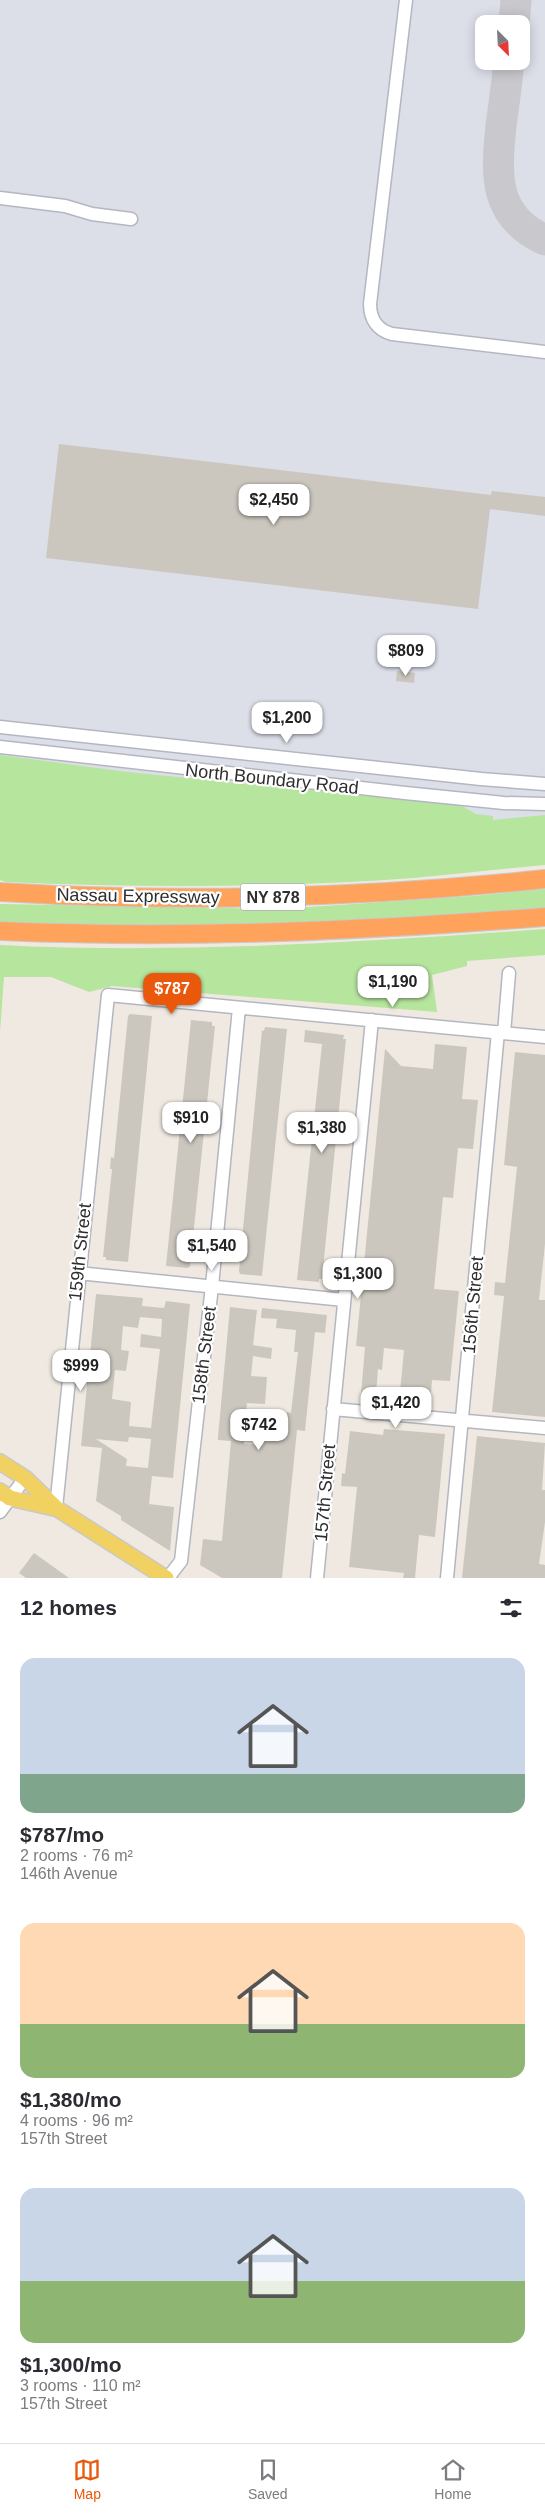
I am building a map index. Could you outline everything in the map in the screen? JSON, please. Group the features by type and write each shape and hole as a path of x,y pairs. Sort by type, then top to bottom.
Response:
{"highway":[{"name":"Nassau Expressway","path":"0,892 131,897 288,897 412,891 545,879"},
{"name":"NY 878","path":"0,931 122,935 246,935 369,930 545,917"}],"main road":[{"path":"0,1462 24,1478 56,1508 167,1578"},
{"path":"5,1494 56,1508"}],"street":[{"path":"406,0 370,304 372,319 382,330 392,334 545,352"},
{"path":"0,198 65,206 92,214 131,219"},
{"name":"North Boundary Road","path":"0,727 472,778 545,784"},
{"name":"North Boundary Road","path":"0,747 405,793 496,802 545,804"},
{"name":"156th Street","path":"447,1578 501,1033 509,973"},
{"name":"159th Street","path":"56,1508 78,1273 108,995 239,1008"},
{"path":"239,1008 545,1037"},
{"name":"158th Street","path":"167,1578 181,1561 212,1286 239,1008"},
{"name":"157th Street","path":"317,1578 372,1020"},
{"path":"78,1273 344,1300"},
{"path":"333,1408 462,1422 545,1428"},
{"path":"0,1512 5,1494 24,1478"}],"shaded area":[{"path":"0,0 545,0 545,850 0,861"}],"green space":[{"path":"0,755 127,772 460,805 476,814 493,816 493,820 545,815 545,865 413,878 311,884 159,886 6,882 0,880"},
{"path":"545,889 545,910 310,925 116,926 0,922 0,904 279,909 473,896"},
{"path":"545,929 545,955 467,961 467,966 432,975 437,1012 112,986 89,992 51,977 4,977 0,1032 0,945 136,948 204,947 341,942"}],"building":[{"path":"59,444 491,495 492,491 545,497 545,516 490,509 478,609 46,558"},
{"path":"397,671 415,673 414,683 396,681"},
{"path":"130,1014 152,1016 128,1262 106,1260 106,1257 103,1257 112,1169 110,1169 111,1157 114,1158 128,1016"},
{"path":"191,1020 212,1022 212,1026 215,1026 190,1266 188,1268 166,1266"},
{"path":"265,1027 287,1029 262,1276 240,1274 239,1271 262,1030 264,1031"},
{"path":"305,1030 344,1035 343,1039 346,1039 322,1279 319,1279 319,1282 297,1280 322,1044 304,1042"},
{"path":"435,1044 467,1047 462,1099 478,1100 473,1149 458,1148 453,1198 443,1197 434,1289 459,1291 450,1381 432,1380 430,1405 399,1402 404,1350 384,1348 382,1370 378,1369 376,1395 361,1394 365,1347 356,1346 385,1049 401,1066 433,1069"},
{"path":"515,1052 545,1055 545,1244 539,1300 545,1300 545,1417 492,1412 504,1296 494,1295 495,1282 505,1283 517,1167 504,1165"},
{"path":"96,1294 143,1298 142,1306 164,1308 166,1301 190,1304 173,1478 152,1476 149,1504 174,1507 170,1551 121,1520 121,1516 96,1501 102,1448 81,1446","holes":["140,1317 162,1319 161,1337 141,1334 140,1347 160,1349 151,1428 129,1426 131,1402 112,1399 115,1370 126,1371 129,1351 121,1350 123,1326 138,1328","129,1437 151,1439 148,1468 126,1466 127,1459 96,1439 128,1442"]},
{"path":"230,1307 257,1310 253,1345 272,1348 271,1359 253,1356 251,1376 267,1377 265,1404 247,1403 244,1444 263,1445 265,1432 285,1434 287,1412 291,1413 298,1352 294,1352 296,1330 276,1328 277,1319 261,1318 262,1308 327,1315 325,1333 315,1332 305,1431 297,1430 282,1578 222,1578 200,1565 203,1539 222,1541 231,1441 218,1440 218,1437"},
{"path":"384,1429 445,1434 435,1537 419,1535 415,1578 403,1578 404,1573 349,1567 357,1487 341,1486 342,1473 345,1474 350,1431 383,1435"},
{"path":"477,1436 545,1443 542,1490 545,1490 545,1522 539,1564 545,1565 545,1578 462,1578"},
{"path":"34,1553 69,1578 26,1578 19,1573"}],"taxiway":[{"path":"515,15 516,0"},
{"path":"508,70 498,161 502,192 507,206 515,219 528,230 545,240"}]}
